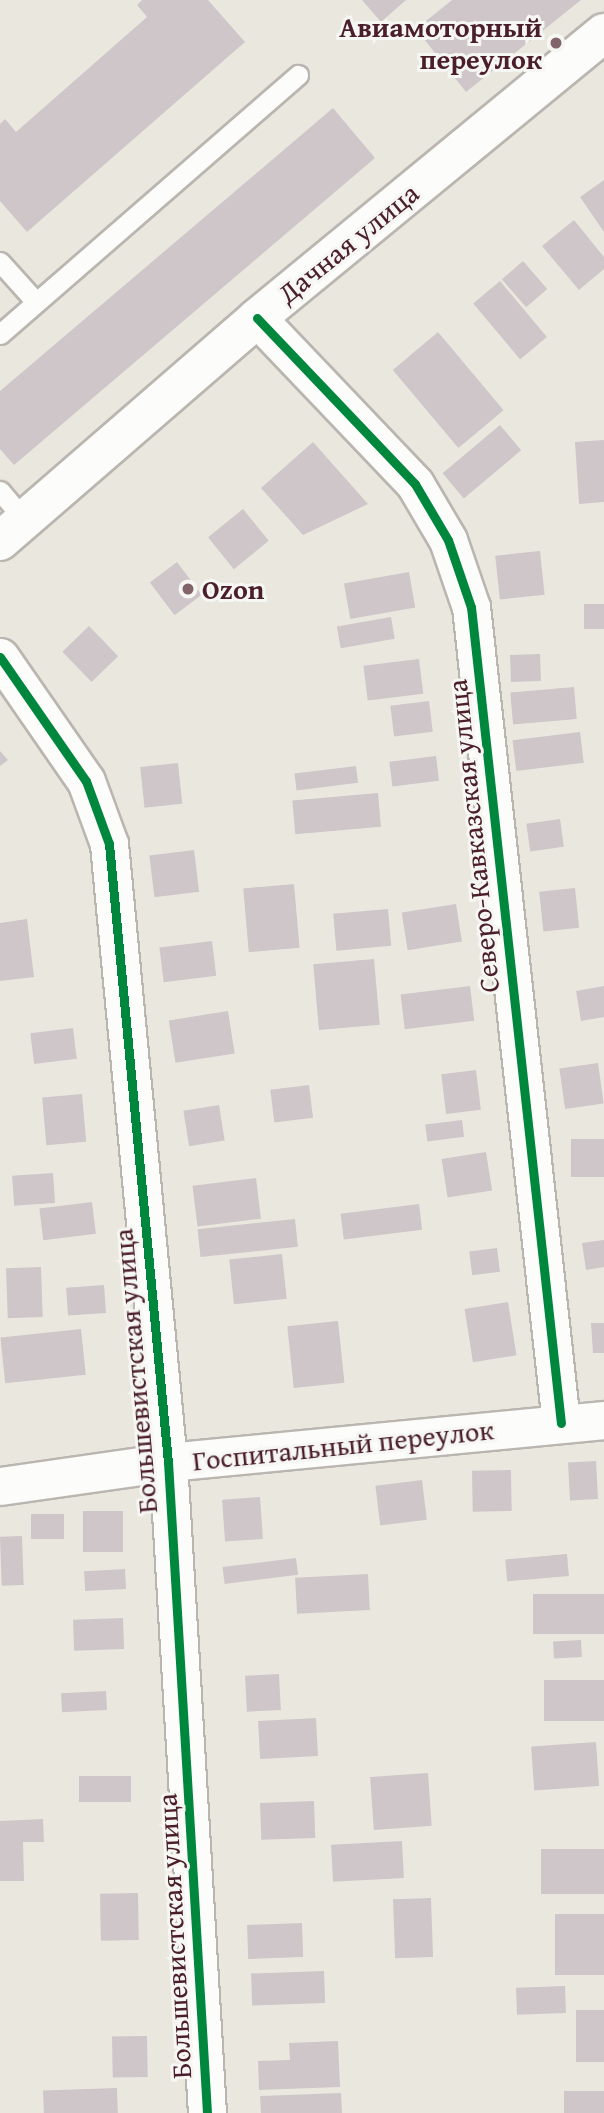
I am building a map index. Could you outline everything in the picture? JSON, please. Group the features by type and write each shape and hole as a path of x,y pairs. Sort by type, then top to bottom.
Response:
{"main road":[{"name":"Дачная улица","path":"12,531 257,318 604,33"}],"street":[{"name":"Северо-Кавказская улица","path":"257,318 415,484 448,540 471,607 561,1423"},
{"name":"Большевистская улица","path":"0,657 86,781 109,844 168,1462 207,2113"},
{"name":"Госпитальный переулок","path":"0,1486 168,1462 604,1420"}],"lane":[{"path":"0,334 298,75"},
{"path":"0,262 36,302"},
{"path":"0,492 12,531"}],"building":[{"path":"142,0 208,0 245,42 27,232 0,201 0,124 5,119 16,132 147,17 137,5"},
{"path":"362,0 406,0 381,22"},
{"path":"452,0 581,0 466,92 416,29"},
{"path":"333,108 375,158 14,465 0,449 0,391"},
{"path":"604,180 604,232 580,197"},
{"path":"574,220 604,257 604,269 579,290 542,246"},
{"path":"523,261 547,289 526,307 502,279"},
{"path":"500,281 547,337 520,359 473,303"},
{"path":"438,332 504,410 458,448 393,370"},
{"path":"500,425 521,450 464,498 443,473"},
{"path":"604,440 604,502 579,504 575,442"},
{"path":"313,442 368,504 303,535 261,488"},
{"path":"243,509 269,541 234,569 208,537"},
{"path":"540,551 545,595 500,599 495,556"},
{"path":"177,562 202,595 175,615 150,582"},
{"path":"409,572 415,607 350,619 344,583"},
{"path":"584,604 604,604 604,629 584,629"},
{"path":"391,617 395,639 341,648 337,627"},
{"path":"89,626 118,656 92,682 62,652"},
{"path":"540,654 541,681 511,682 510,655"},
{"path":"419,659 423,694 368,701 363,666"},
{"path":"574,687 577,719 513,724 510,693"},
{"path":"429,701 433,732 394,737 390,706"},
{"path":"580,732 584,763 516,771 513,740"},
{"path":"0,751 8,760 0,766"},
{"path":"436,756 439,781 392,787 389,762"},
{"path":"178,763 182,804 144,808 140,767"},
{"path":"356,766 358,783 297,790 294,774"},
{"path":"378,793 381,827 295,834 292,800"},
{"path":"560,819 564,847 530,851 526,824"},
{"path":"194,850 199,892 154,897 149,855"},
{"path":"294,884 300,948 249,952 243,888"},
{"path":"575,888 579,928 543,932 539,892"},
{"path":"456,904 462,942 408,950 402,913"},
{"path":"388,909 391,946 336,951 333,914"},
{"path":"27,919 34,977 0,981 0,923"},
{"path":"212,941 216,976 164,982 159,947"},
{"path":"374,959 380,1025 319,1030 313,964"},
{"path":"470,986 474,1021 405,1029 401,995"},
{"path":"604,986 604,1017 581,1021 576,991"},
{"path":"228,1011 235,1053 175,1063 169,1020"},
{"path":"73,1028 77,1059 34,1064 30,1033"},
{"path":"598,1063 604,1104 565,1109 559,1068"},
{"path":"476,1070 481,1110 446,1114 441,1074"},
{"path":"309,1085 313,1118 274,1123 270,1090"},
{"path":"82,1094 86,1142 46,1145 42,1097"},
{"path":"219,1105 225,1141 189,1146 183,1111"},
{"path":"462,1120 464,1137 427,1141 425,1125"},
{"path":"571,1139 604,1139 604,1177 571,1177"},
{"path":"486,1152 492,1191 448,1198 442,1159"},
{"path":"53,1173 55,1203 14,1206 12,1176"},
{"path":"256,1178 261,1219 197,1226 192,1186"},
{"path":"92,1202 96,1234 43,1240 39,1208"},
{"path":"419,1204 422,1230 344,1239 341,1214"},
{"path":"295,1219 298,1247 200,1257 198,1229"},
{"path":"604,1240 604,1267 586,1270 582,1243"},
{"path":"497,1248 500,1272 472,1275 469,1251"},
{"path":"282,1254 287,1299 234,1304 229,1260"},
{"path":"41,1267 43,1317 8,1318 6,1268"},
{"path":"104,1285 106,1313 68,1316 66,1288"},
{"path":"508,1302 516,1355 473,1362 465,1309"},
{"path":"338,1321 344,1383 294,1388 287,1326"},
{"path":"591,1323 604,1323 604,1353 593,1353"},
{"path":"81,1329 86,1375 5,1383 0,1337"},
{"path":"596,1461 598,1499 570,1500 568,1462"},
{"path":"511,1470 512,1511 473,1512 472,1471"},
{"path":"422,1480 427,1520 380,1525 375,1486"},
{"path":"260,1497 263,1539 225,1542 222,1500"},
{"path":"83,1511 123,1511 123,1552 83,1552"},
{"path":"31,1514 64,1514 64,1539 31,1539"},
{"path":"22,1536 24,1585 2,1586 0,1537"},
{"path":"567,1554 569,1576 507,1581 505,1559"},
{"path":"296,1558 298,1575 225,1584 223,1567"},
{"path":"125,1569 126,1589 85,1591 84,1571"},
{"path":"368,1574 370,1610 297,1614 295,1578"},
{"path":"533,1594 604,1594 604,1634 533,1634"},
{"path":"123,1618 124,1649 74,1651 73,1620"},
{"path":"581,1640 582,1657 554,1658 553,1641"},
{"path":"279,1674 281,1710 247,1712 245,1676"},
{"path":"544,1680 604,1680 604,1721 544,1721"},
{"path":"106,1691 107,1710 62,1712 61,1693"},
{"path":"316,1718 318,1756 260,1759 258,1721"},
{"path":"596,1742 599,1786 534,1790 531,1747"},
{"path":"428,1773 432,1826 374,1830 370,1777"},
{"path":"79,1776 131,1776 131,1802 79,1802"},
{"path":"314,1801 315,1838 261,1840 260,1803"},
{"path":"43,1819 44,1842 23,1842 24,1881 0,1881 0,1821"},
{"path":"402,1841 404,1878 333,1882 331,1845"},
{"path":"541,1849 604,1849 604,1894 541,1894"},
{"path":"138,1893 139,1940 101,1941 100,1894"},
{"path":"431,1898 433,1957 395,1958 393,1899"},
{"path":"555,1914 604,1914 604,1975 555,1975"},
{"path":"302,1923 303,1957 248,1959 247,1925"},
{"path":"324,1971 325,2003 252,2006 251,1974"},
{"path":"565,1986 566,2013 517,2015 516,1988"},
{"path":"576,2010 604,2010 604,2062 576,2062"},
{"path":"147,2036 148,2077 113,2078 112,2037"},
{"path":"338,2041 340,2087 259,2090 258,2061 290,2060 289,2043"},
{"path":"117,2088 118,2113 44,2113 43,2091"},
{"path":"564,2091 604,2091 604,2113 564,2113"},
{"path":"341,2093 342,2113 261,2113 260,2096"}],"cycle path":[{"path":"257,318 415,484 448,540 471,607 561,1423"},
{"path":"0,657 86,781 109,844 168,1462 207,2113"}],"place":[{"name":"Авиамоторный переулок","path":"556,43"},
{"name":"Ozon","path":"188,589"}]}
